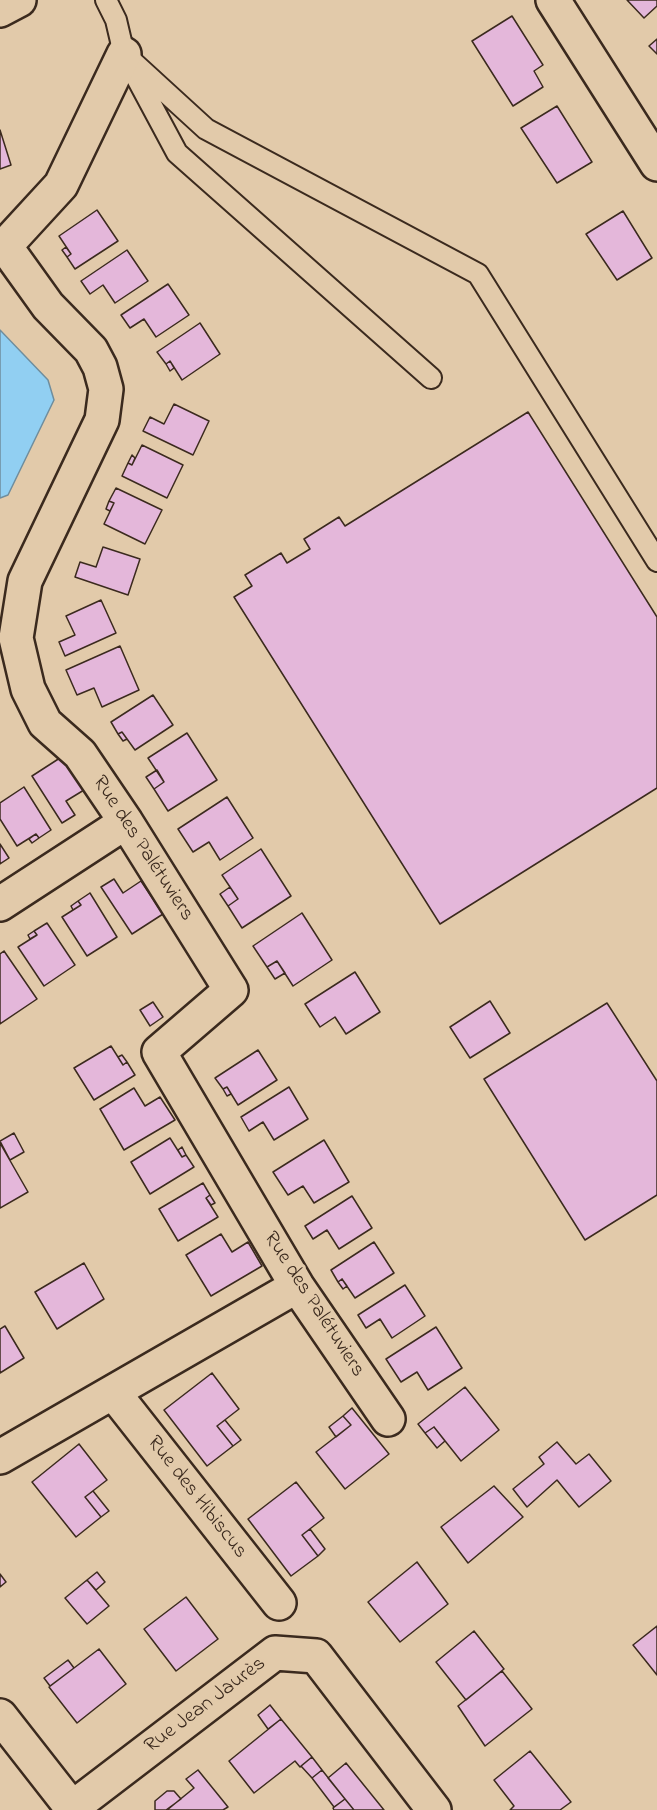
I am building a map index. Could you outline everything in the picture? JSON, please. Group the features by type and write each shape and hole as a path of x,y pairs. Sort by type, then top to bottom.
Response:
{"street":[{"path":"0,10 19,0"},
{"path":"553,0 657,164"},
{"path":"2,247 61,185 124,54"},
{"name":"Rue des Palétuviers","path":"2,247 48,306 91,350 100,367 106,389 102,420 12,579 16,638 28,689 45,723 80,753 231,990 159,1052 297,1286 388,1419"},
{"path":"0,904 126,822"},
{"path":"0,1457 297,1286"},
{"name":"Rue des Hibiscus","path":"113,1392 279,1604"},
{"name":"Rue Jean Jaurès","path":"0,1716 71,1809 276,1653 316,1656 434,1810"}],"lane":[{"path":"106,0 116,20 124,54 177,153 431,378"},
{"path":"124,54 206,129 478,274 657,561"}],"water":[{"path":"0,330 48,380 54,400 8,495 0,498"}],"building":[{"path":"627,0 657,0 657,6 644,18"},
{"path":"512,16 543,65 534,71 543,87 513,106 472,41"},
{"path":"657,39 657,54 649,46"},
{"path":"557,106 592,162 557,183 521,128"},
{"path":"0,130 11,165 0,169"},
{"path":"97,210 118,241 75,269 67,257 71,254 59,236"},
{"path":"623,211 652,258 617,280 586,234"},
{"path":"66,247 71,254 67,257 62,250"},
{"path":"127,250 148,281 115,303 103,285 90,294 81,281"},
{"path":"168,284 189,315 156,337 144,319 130,328 121,315"},
{"path":"200,323 220,354 182,380 170,361 166,364 157,352"},
{"path":"170,361 174,368 170,371 166,364"},
{"path":"174,404 209,421 193,455 143,431 150,417 164,424"},
{"path":"528,412 657,617 657,788 440,924 234,597 252,586 245,575 281,553 287,563 310,549 304,539 339,517 345,526"},
{"path":"142,445 183,465 167,498 122,476 128,463 132,465"},
{"path":"132,455 135,458 132,465 128,463"},
{"path":"116,488 162,510 145,544 104,524 114,503 109,501"},
{"path":"109,501 114,503 110,511 106,509"},
{"path":"103,547 140,559 128,595 75,577 80,562 96,567"},
{"path":"101,600 116,633 65,656 59,642 75,635 66,616"},
{"path":"120,646 139,690 102,707 94,688 77,695 66,670"},
{"path":"153,695 173,725 135,750 122,732 118,734 111,722"},
{"path":"122,732 127,739 123,741 118,734"},
{"path":"187,733 217,780 168,811 154,789 164,782 148,758"},
{"path":"63,756 84,790 66,801 75,815 62,823 32,776"},
{"path":"157,770 164,782 154,789 146,777"},
{"path":"24,787 51,830 39,838 36,834 17,846 0,819 0,803"},
{"path":"227,797 253,838 220,860 209,842 193,852 178,829"},
{"path":"36,834 39,838 32,843 29,839"},
{"path":"0,844 9,858 0,864"},
{"path":"261,849 291,896 242,928 228,906 238,899 222,875"},
{"path":"114,879 123,893 141,881 163,914 132,934 101,887"},
{"path":"230,887 238,899 228,906 220,894"},
{"path":"90,893 117,937 87,956 62,917 81,905 78,901"},
{"path":"78,901 81,905 73,910 71,906"},
{"path":"302,913 332,960 293,986 277,961 267,967 253,946"},
{"path":"47,923 75,965 44,986 18,947 37,935 34,931"},
{"path":"34,931 37,935 30,939 28,935"},
{"path":"4,951 37,999 0,1024 0,954"},
{"path":"277,961 285,973 275,979 267,967"},
{"path":"355,972 380,1012 346,1034 335,1017 320,1027 305,1004"},
{"path":"490,1001 510,1033 470,1058 450,1027"},
{"path":"153,1002 163,1017 150,1026 140,1010"},
{"path":"607,1003 657,1081 657,1195 585,1240 484,1079"},
{"path":"111,1046 123,1065 127,1062 135,1075 94,1100 74,1068"},
{"path":"258,1050 277,1080 238,1105 227,1087 223,1089 215,1078"},
{"path":"122,1055 127,1062 123,1065 118,1057"},
{"path":"227,1087 231,1094 227,1096 223,1089"},
{"path":"289,1087 308,1119 274,1140 263,1122 249,1131 241,1117"},
{"path":"134,1088 145,1106 160,1097 175,1120 124,1150 100,1109"},
{"path":"14,1133 24,1152 10,1160 0,1141"},
{"path":"170,1138 182,1157 186,1155 194,1167 150,1194 131,1162"},
{"path":"324,1140 349,1182 314,1203 303,1186 288,1195 273,1172"},
{"path":"0,1143 28,1192 0,1208"},
{"path":"182,1147 186,1155 182,1157 178,1150"},
{"path":"203,1183 210,1195 206,1198 218,1217 178,1241 159,1209"},
{"path":"210,1195 215,1203 211,1205 206,1198"},
{"path":"352,1196 372,1228 339,1249 327,1230 313,1239 305,1226"},
{"path":"221,1234 232,1252 248,1242 262,1266 211,1296 186,1255"},
{"path":"374,1242 394,1273 355,1298 342,1279 338,1282 331,1270"},
{"path":"84,1263 104,1299 57,1329 35,1292"},
{"path":"342,1279 347,1286 343,1289 338,1282"},
{"path":"405,1285 425,1316 392,1338 380,1319 366,1328 358,1315"},
{"path":"5,1326 24,1358 0,1373 0,1329"},
{"path":"436,1327 462,1368 428,1390 417,1372 401,1382 386,1359"},
{"path":"212,1373 239,1409 217,1426 233,1446 207,1466 164,1410"},
{"path":"465,1387 499,1430 461,1461 434,1427 425,1433 418,1424"},
{"path":"352,1408 389,1454 345,1489 316,1452 351,1425 343,1416"},
{"path":"343,1416 351,1425 336,1437 329,1427"},
{"path":"225,1420 241,1440 233,1446 217,1426"},
{"path":"434,1427 445,1441 437,1448 425,1433"},
{"path":"557,1442 576,1464 589,1454 611,1481 579,1507 557,1480 527,1507 513,1489 544,1464 539,1457"},
{"path":"79,1444 107,1480 85,1497 101,1517 76,1537 32,1482"},
{"path":"296,1482 324,1518 302,1535 318,1556 291,1576 248,1519"},
{"path":"494,1486 523,1517 468,1563 441,1527"},
{"path":"93,1491 109,1511 101,1517 85,1497"},
{"path":"310,1529 325,1549 318,1556 302,1535"},
{"path":"417,1562 448,1604 400,1642 368,1602"},
{"path":"97,1572 105,1582 96,1590 87,1580"},
{"path":"0,1574 6,1582 0,1587"},
{"path":"87,1580 109,1606 87,1624 65,1598"},
{"path":"186,1597 218,1639 176,1671 144,1629"},
{"path":"657,1626 657,1675 633,1645"},
{"path":"474,1631 504,1669 466,1700 436,1662"},
{"path":"99,1649 126,1684 77,1723 49,1687"},
{"path":"68,1660 74,1668 50,1686 44,1678"},
{"path":"502,1671 532,1709 485,1746 458,1706"},
{"path":"270,1705 281,1719 268,1729 258,1715"},
{"path":"281,1719 312,1757 300,1767 295,1761 254,1793 229,1761"},
{"path":"530,1751 571,1802 560,1810 510,1810 514,1806 494,1780"},
{"path":"312,1757 322,1770 312,1778 301,1766"},
{"path":"346,1763 384,1810 354,1810 328,1778"},
{"path":"198,1770 228,1807 223,1810 167,1810 194,1788 186,1779"},
{"path":"322,1770 345,1799 334,1807 312,1778"},
{"path":"167,1791 174,1791 181,1799 166,1810 155,1810 155,1801"},
{"path":"345,1799 354,1810 334,1810 333,1808"}]}
